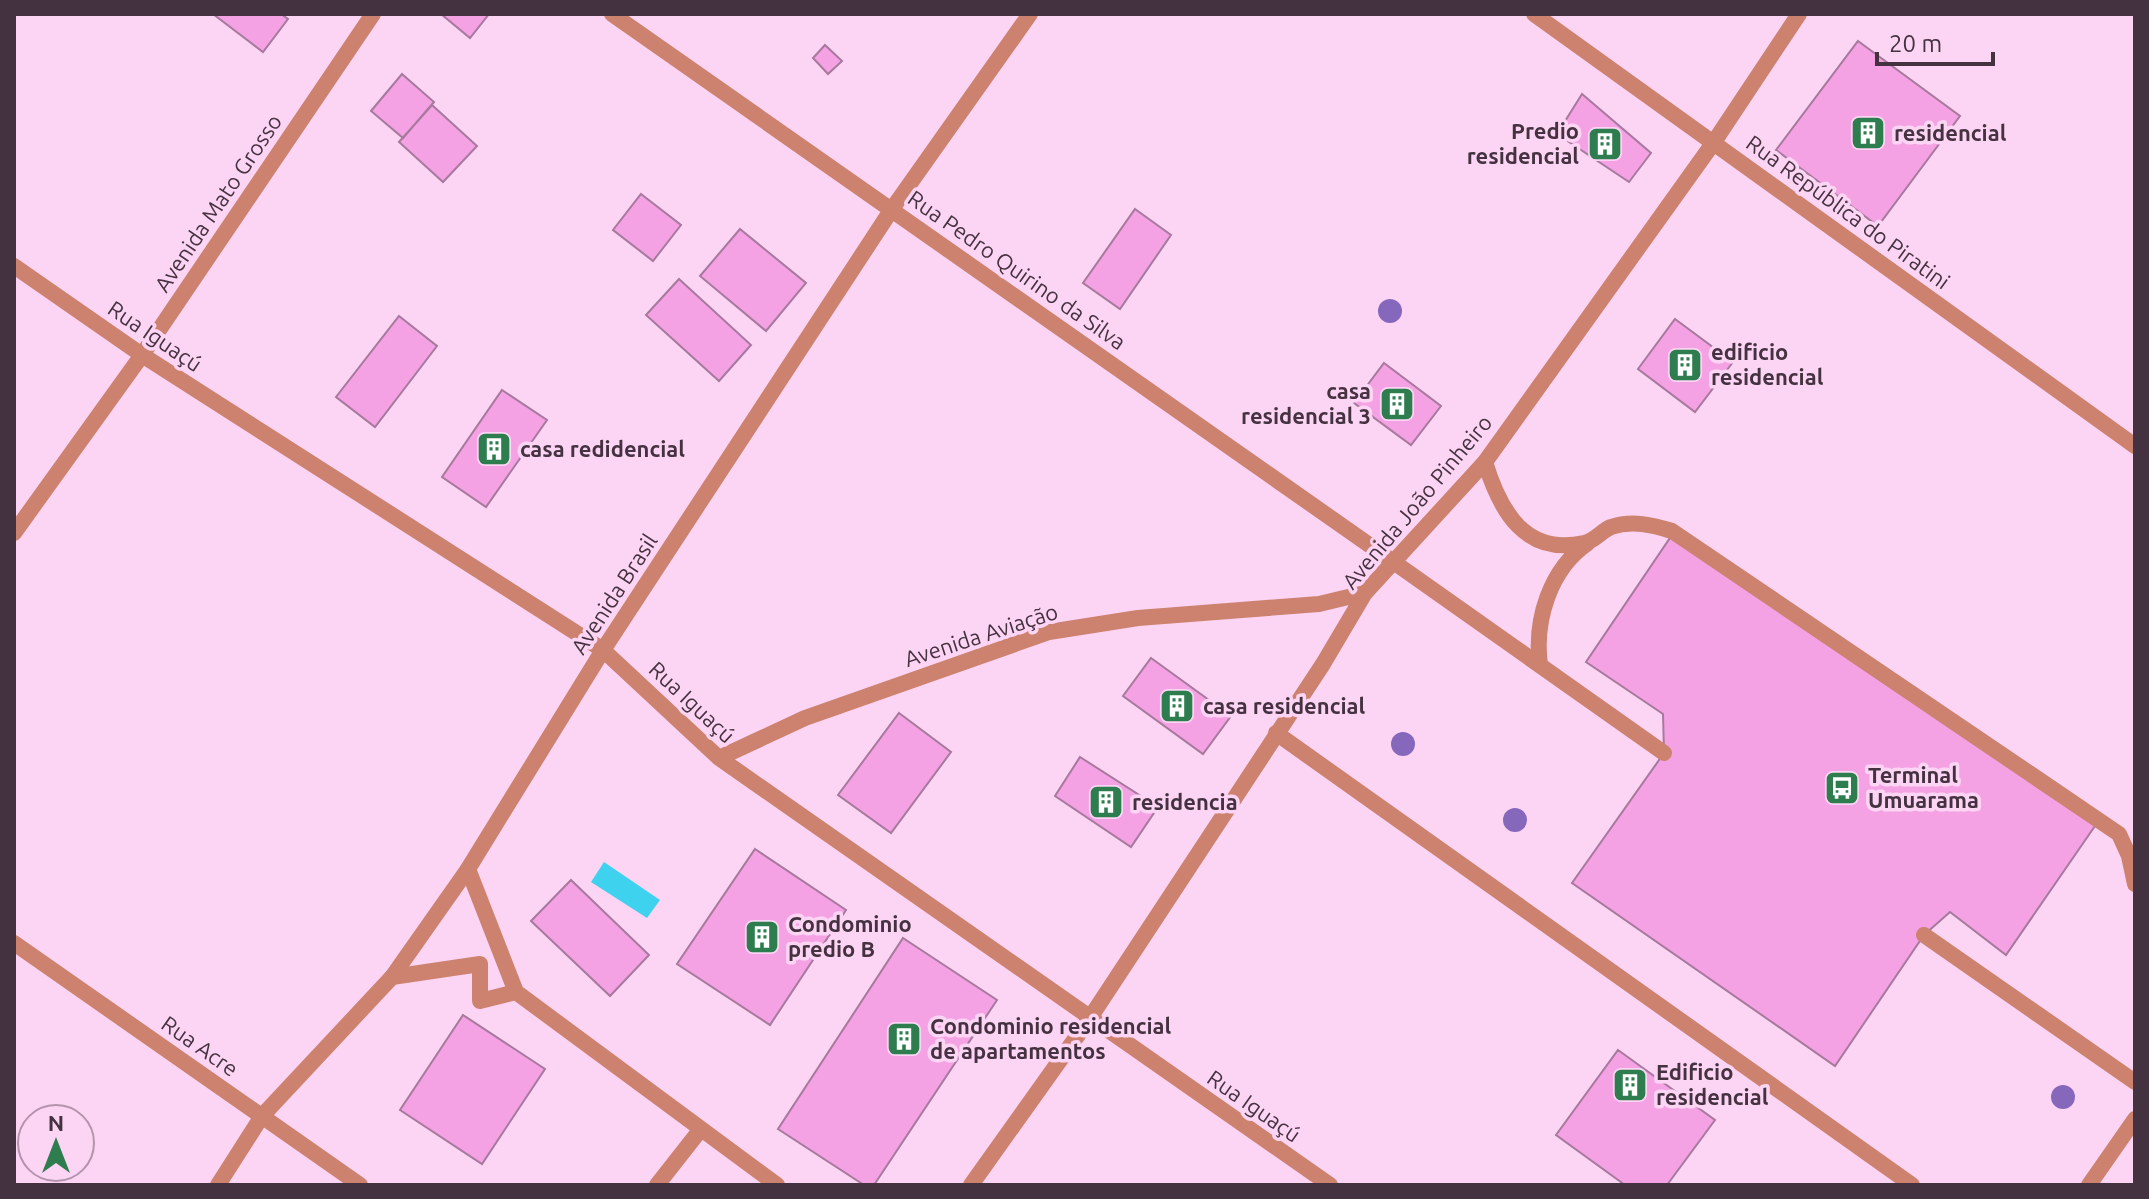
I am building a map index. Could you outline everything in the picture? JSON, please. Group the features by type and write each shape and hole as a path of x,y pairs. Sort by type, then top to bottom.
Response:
{"street":[{"name":"Avenida Mato Grosso","path":"14,533 142,355 373,14"},
{"name":"Rua Pedro Quirino da Silva","path":"612,14 1664,753"},
{"name":"Avenida Brasil","path":"218,1185 262,1116 392,977 468,869 603,650 892,209 1030,14"},
{"name":"Rua República do Piratini","path":"1534,14 2135,446"},
{"name":"Avenida João Pinheiro","path":"971,1185 1090,1018 1323,664 1365,593 1485,462 1714,142 1799,14"},
{"name":"Rua Iguaçú","path":"14,266 142,355 603,650 719,758 1330,1185"},
{"path":"1485,462 1492,485 1507,514 1526,534 1558,545 1588,543"},
{"path":"1540,665 1537,646 1552,582 1572,554 1610,527 1647,523 1672,531 2119,834 2129,856 2135,884"},
{"name":"Avenida Aviação","path":"719,758 805,718 1049,632 1138,618 1319,604 1365,593"},
{"path":"1276,733 1912,1185"},
{"path":"468,869 516,992 777,1185"},
{"path":"1924,935 2135,1082"},
{"name":"Rua Acre","path":"14,943 360,1185"},
{"path":"392,977 480,964 480,1001 516,992"},
{"path":"2089,1185 2135,1119"},
{"path":"657,1185 701,1129"}],"water":[{"path":"604,862 660,900 647,918 591,882"}],"building":[{"path":"213,14 281,14 288,19 263,52"},
{"path":"441,14 489,14 470,38"},
{"name":"residencial","path":"1858,41 1960,116 1878,226 1776,150"},
{"path":"825,45 842,61 828,74 813,58"},
{"path":"402,74 434,102 403,138 371,111"},
{"name":"Predio residencial","path":"1582,94 1651,153 1629,182 1557,134"},
{"path":"432,105 477,146 443,182 399,142"},
{"path":"641,194 681,225 653,261 613,230"},
{"path":"1135,209 1171,235 1120,309 1083,283"},
{"path":"740,229 806,283 766,331 700,276"},
{"path":"679,279 751,345 719,381 646,315"},
{"path":"399,316 437,346 375,427 336,397"},
{"name":"edificio residencial","path":"1675,319 1733,362 1695,412 1638,369"},
{"name":"casa residencial 3","path":"1384,363 1441,406 1411,445 1354,403"},
{"name":"casa redidencial","path":"502,390 547,420 486,507 442,477"},
{"name":"Terminal Umuarama","path":"1672,535 2097,823 2006,955 1950,912 1924,935 1835,1066 1572,883 1664,753 1663,714 1586,662"},
{"name":"casa residencial","path":"1151,658 1231,716 1203,754 1123,696"},
{"path":"899,713 951,752 891,833 838,795"},
{"name":"residencia","path":"1080,757 1158,807 1131,847 1055,796"},
{"name":"Condominio predio B","path":"755,849 846,910 770,1025 677,964"},
{"path":"571,880 649,955 610,996 531,921"},
{"name":"Condominio residencial de apartamentos","path":"903,938 997,1000 874,1185 864,1185 778,1129"},
{"path":"463,1015 545,1069 482,1164 400,1110"},
{"name":"Edificio residencial","path":"1618,1050 1715,1120 1667,1185 1625,1185 1556,1135"}],"place":[{"name":"residencial","path":"1868,133"},
{"name":"Predio residencial","path":"1605,144"},
{"name":"edificio residencial","path":"1685,365"},
{"name":"casa residencial 3","path":"1397,404"},
{"name":"casa redidencial","path":"494,449"},
{"name":"casa residencial","path":"1177,706"},
{"name":"Terminal Umuarama","path":"1842,788"},
{"name":"residencia","path":"1106,802"},
{"name":"Condominio predio B","path":"762,937"},
{"name":"Condominio residencial de apartamentos","path":"904,1039"},
{"name":"Edificio residencial","path":"1630,1085"}]}
